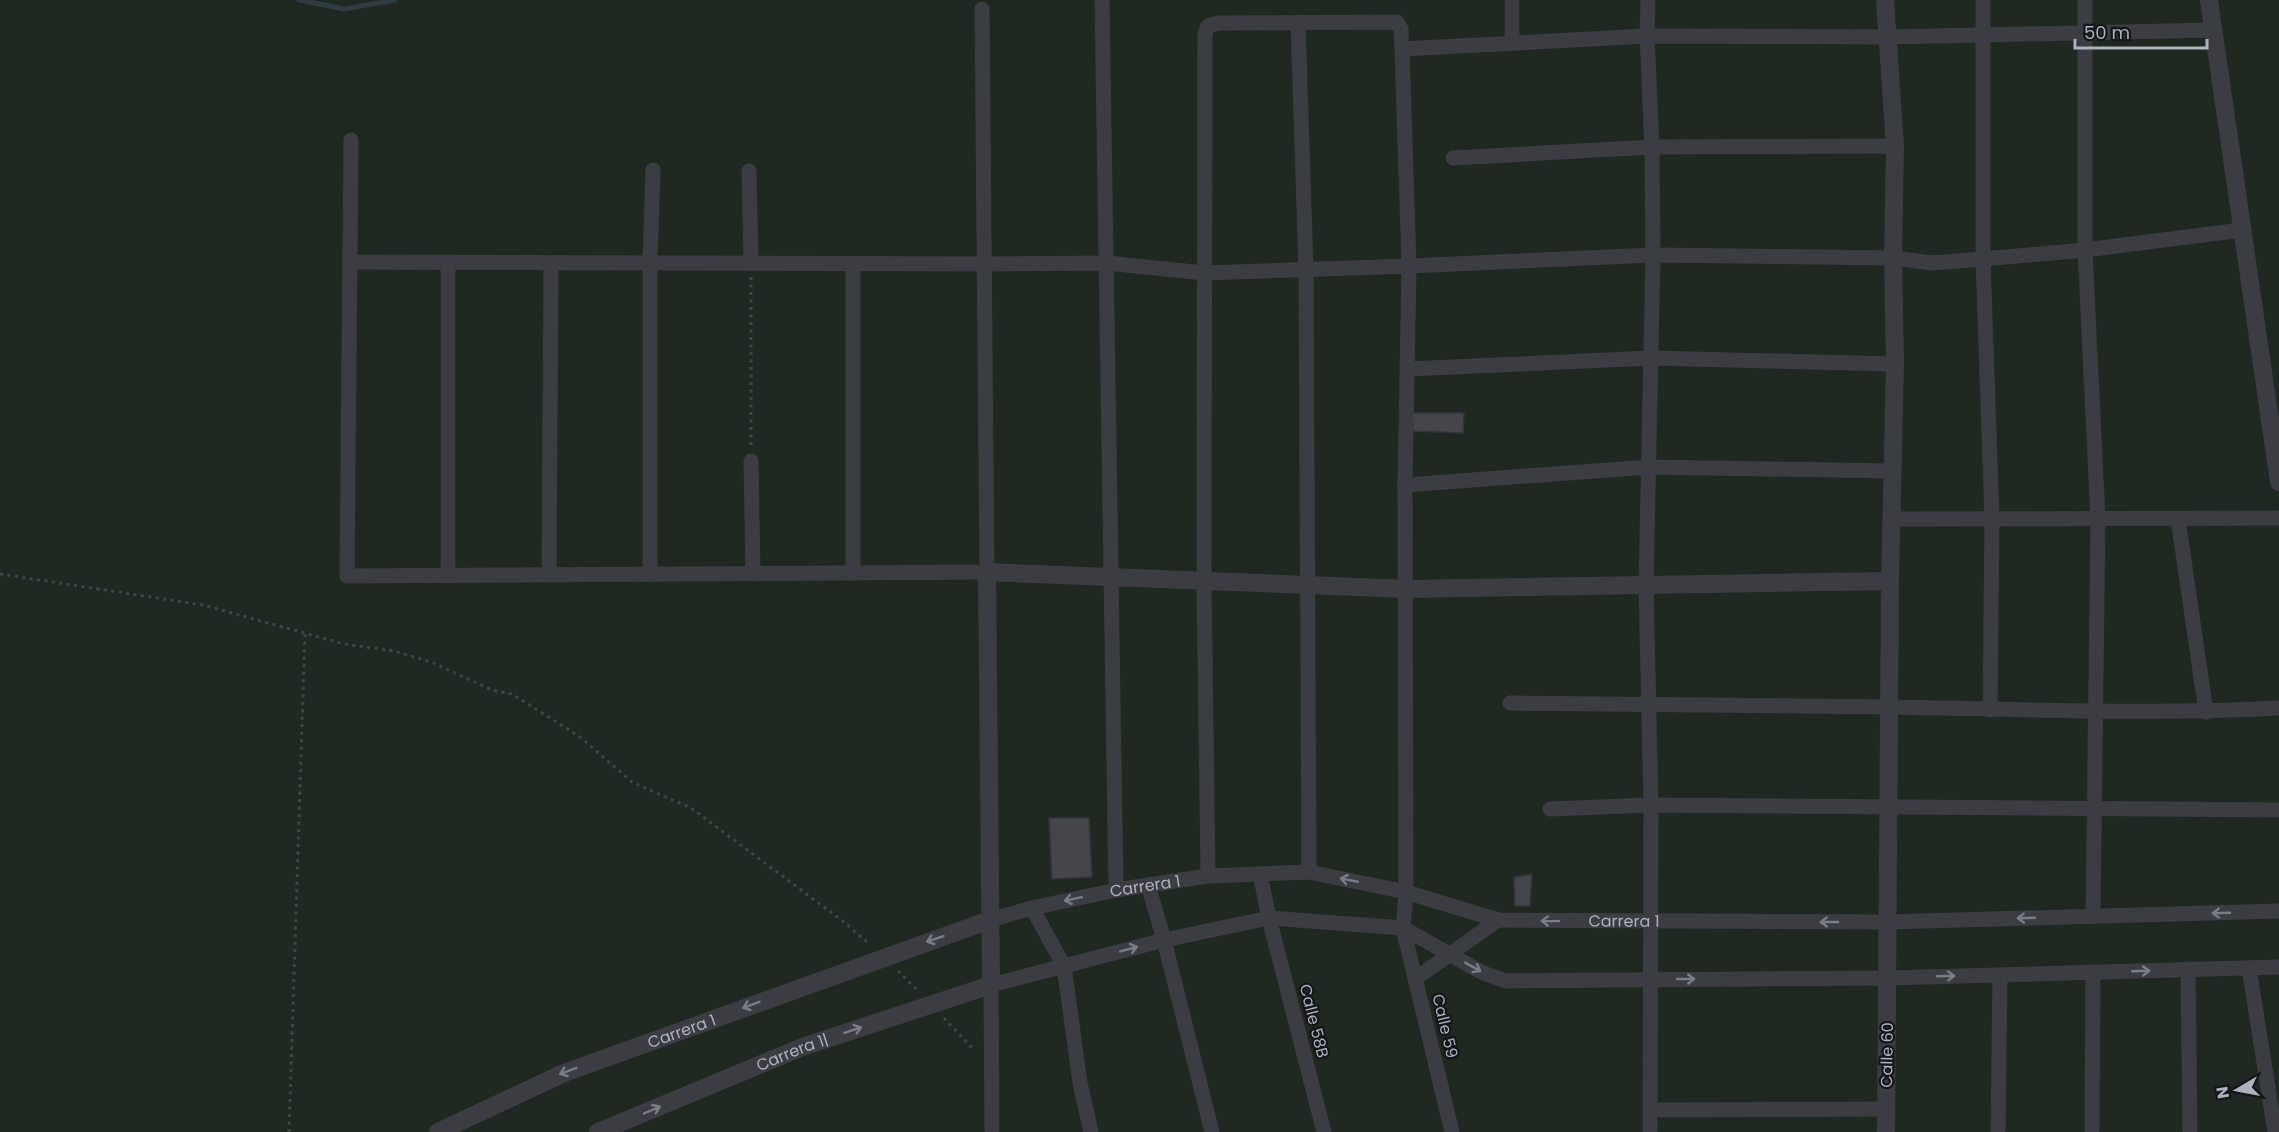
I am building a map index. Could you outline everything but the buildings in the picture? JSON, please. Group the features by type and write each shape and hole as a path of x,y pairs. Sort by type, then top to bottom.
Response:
{"street":[{"path":"1102,0 1116,890"},
{"path":"1512,0 1512,43"},
{"path":"1648,0 1653,255 1646,586 1651,806 1650,1132"},
{"name":"Calle 60","path":"1885,0 1895,146 1893,258 1895,364 1890,581 1886,1132"},
{"path":"1983,0 1983,259 1992,519 1990,710"},
{"path":"2085,0 2085,250 2098,518 2093,917"},
{"path":"2209,0 2279,482"},
{"path":"982,9 992,1132"},
{"name":"Calle 59","path":"1298,23 1397,22 1401,29 1409,266 1406,485 1406,892 1403,928 1452,1132"},
{"path":"1208,876 1204,581 1205,34 1208,26 1218,23 1298,23 1306,269 1309,872"},
{"path":"1402,49 1647,36 1889,37 2213,30"},
{"path":"351,140 347,576 987,572 1407,589 1890,581"},
{"path":"1453,158 1652,147 1895,146"},
{"path":"650,574 650,263 653,170"},
{"path":"748,171 752,263"},
{"path":"350,262 1107,263 1204,273 1653,255 1893,258 1932,263 2085,250 2242,230"},
{"path":"448,262 448,576"},
{"path":"549,575 551,262"},
{"path":"852,264 853,573"},
{"path":"1407,369 1651,358 1895,364"},
{"path":"751,461 753,574"},
{"path":"1406,485 1648,467 1892,471"},
{"path":"1891,519 2279,518"},
{"path":"2178,519 2206,712"},
{"path":"1510,703 1889,707 2095,712 2206,712 2279,708"},
{"path":"1550,809 1651,806 2279,810"},
{"name":"Carrera 1","path":"438,1132 564,1072 990,920 1032,908 1116,890 1208,876 1309,872 1406,892 1498,920 1887,922 2279,911"},
{"name":"Calle 58B","path":"1260,874 1269,918 1324,1132"},
{"path":"1148,885 1212,1132"},
{"path":"1032,908 1064,966 1080,1083 1091,1132"},
{"path":"991,985 1164,940 1269,918 1403,928 1484,973 1506,981 1888,978 2279,967"},
{"path":"1415,979 1498,920"},
{"path":"2249,968 2275,1132"},
{"path":"2188,969 2190,1132"},
{"path":"2092,1132 2093,972"},
{"path":"1998,1132 2000,975"},
{"name":"Carrera 1|","path":"598,1132 805,1046 991,985"},
{"path":"1650,1110 1886,1109"}],"path":[{"path":"751,461 752,263"},
{"path":"0,574 203,605 344,644 394,651 431,662 492,690 512,694 579,736 632,782 692,808 844,922 932,1004 966,1043 992,1066"},
{"path":"289,1132 305,632"}],"shaded area":[{"path":"0,0 2279,0 2279,1132 0,1132"}],"waterway":[{"path":"299,0 344,9 395,0"}]}
